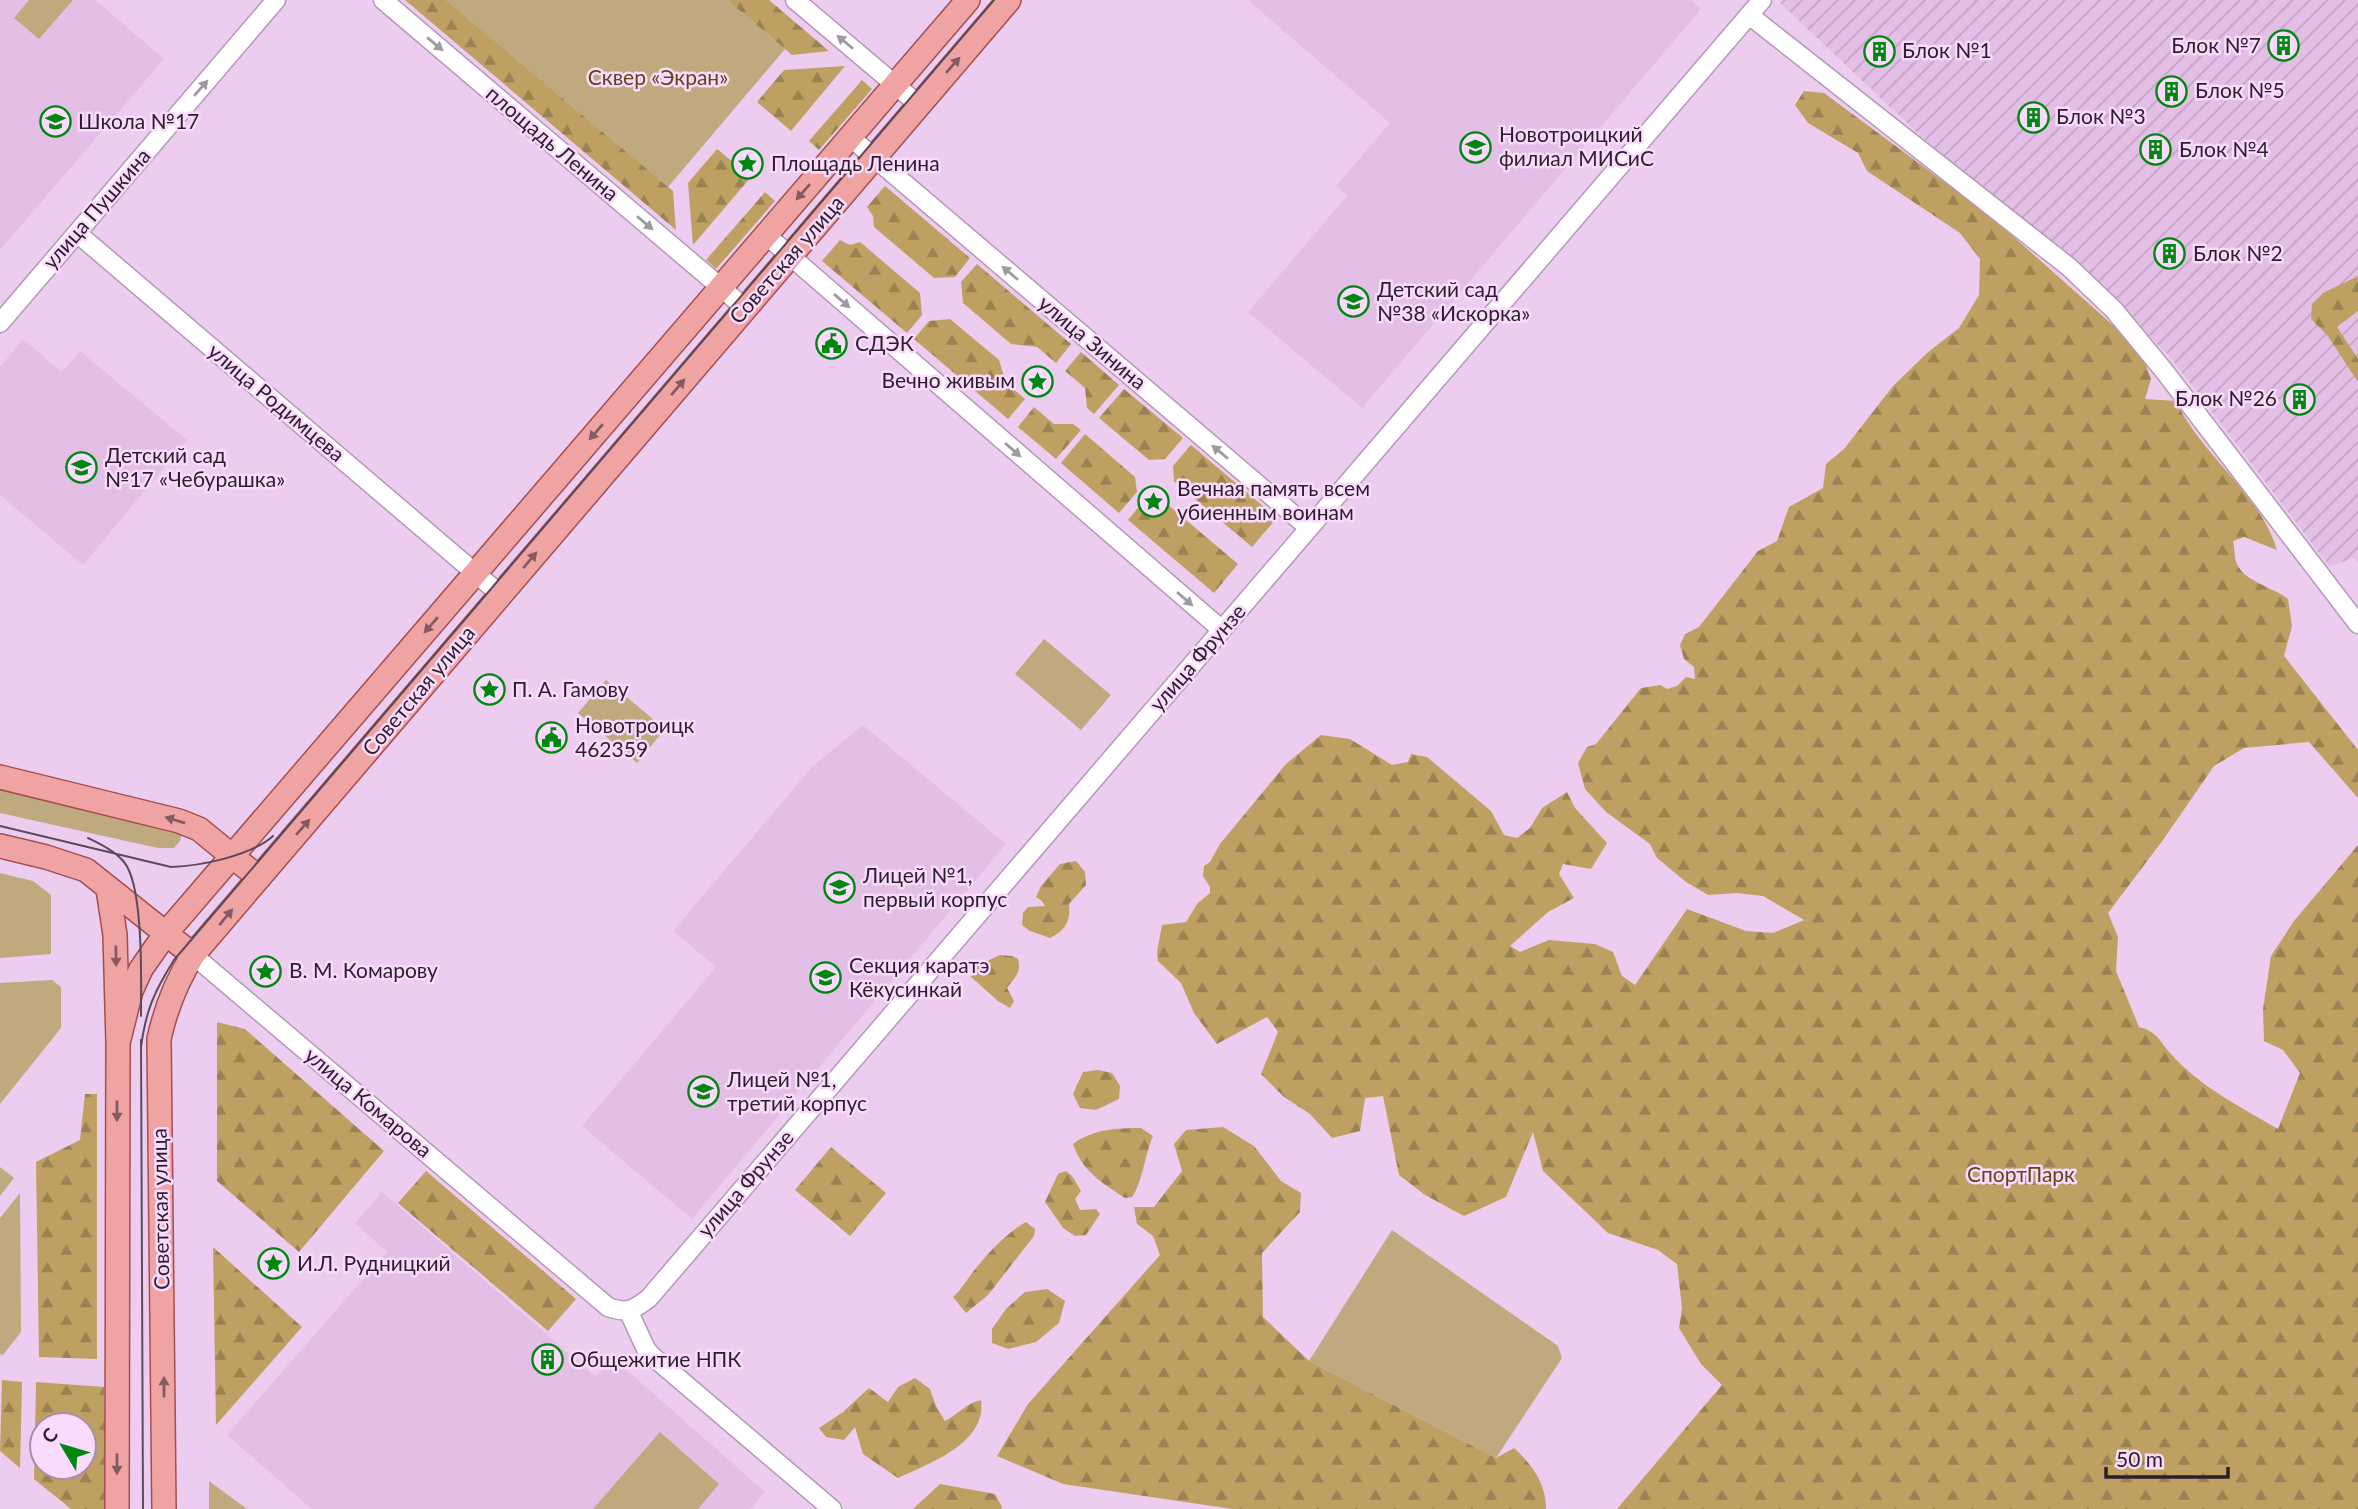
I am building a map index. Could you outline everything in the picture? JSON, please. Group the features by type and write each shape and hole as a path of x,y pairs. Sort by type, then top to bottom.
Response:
{"main road":[{"name":"Советская улица","path":"118,1043 131,991 141,969 166,933 968,0"},
{"name":"Советская улица","path":"164,1509 159,1039 165,1010 177,981 194,955 259,878 1009,0"},
{"path":"0,778 179,821 199,830 259,878"},
{"path":"0,846 86,870 108,889"},
{"name":"Советская улица","path":"108,889 115,935 118,1043 117,1509"},
{"name":"улица Комарова","path":"108,889 194,955"}],"street":[{"name":"улица Пушкина","path":"0,323 276,0"},
{"name":"площадь Ленина","path":"383,0 745,308"},
{"path":"795,0 919,105"},
{"name":"улица Фрунзе","path":"628,1310 649,1298 1762,0"},
{"path":"1749,15 2059,259 2114,310 2165,372 2358,624"},
{"name":"улица Зинина","path":"850,137 1309,528"},
{"name":"улица Родимцева","path":"76,233 501,595"},
{"path":"766,235 1222,630"},
{"name":"улица Комарова","path":"194,955 608,1307 622,1312 628,1310"},
{"path":"628,1310 646,1349 651,1354 832,1509"}],"shaded area":[{"name":"Школа №17","path":"0,0 95,0 164,59 0,250"},
{"name":"Новотроицкий филиал МИСиС","path":"1248,0 1691,0 1701,9 1362,408 1248,312 1347,196 1336,186 1390,123"},
{"path":"1783,0 2358,0 2358,562 2353,558 2330,567 2170,357 2093,278 1939,153 1780,3"},
{"name":"Детский сад №17 «Чебурашка»","path":"23,339 62,372 80,351 187,440 83,565 0,495 0,367"},
{"name":"Лицей №1, первый корпус","path":"863,725 1006,844 692,1219 582,1126 716,967 673,931 812,767"},
{"path":"382,1192 596,1377 613,1358 765,1492 750,1509 312,1509 227,1435 387,1252 355,1223"}],"green space":[{"path":"29,0 73,0 39,39 14,18"},
{"path":"405,0 446,0 673,191 676,230"},
{"name":"Сквер «Экран»","path":"446,0 727,0 785,49 668,187"},
{"path":"727,0 769,0 829,51 792,55"},
{"path":"845,66 791,131 757,102 784,70"},
{"path":"862,80 872,89 819,150 809,141"},
{"name":"СпортПарк","path":"1804,91 1824,93 1989,215 2124,335 2144,359 2151,379 2145,399 2176,401 2200,439 2244,492 2269,529 2277,550 2244,537 2233,541 2237,564 2253,580 2288,599 2292,626 2284,656 2358,750 2358,798 2309,742 2244,748 2214,766 2108,913 2118,937 2116,971 2139,1027 2154,1034 2195,1077 2278,1129 2300,1073 2283,1050 2264,1041 2263,1009 2271,956 2294,921 2358,845 2358,1509 1617,1509 1722,1385 1701,1364 1679,1328 1682,1308 1677,1264 1658,1250 1608,1233 1543,1171 1533,1132 1506,1197 1464,1216 1425,1195 1399,1175 1383,1096 1365,1098 1360,1131 1332,1138 1310,1114 1284,1097 1261,1074 1278,1032 1267,1017 1217,1044 1194,1013 1181,983 1158,961 1162,925 1186,922 1197,904 1210,893 1210,887 1203,876 1204,866 1210,862 1220,844 1286,764 1321,735 1350,739 1392,765 1408,762 1411,754 1427,757 1491,811 1504,835 1517,838 1530,828 1542,808 1567,792 1575,808 1607,843 1591,869 1563,864 1559,874 1574,898 1548,912 1510,946 1520,952 1549,940 1595,944 1613,952 1622,976 1635,985 1687,909 1746,931 1773,933 1804,920 1763,896 1737,893 1708,895 1686,882 1657,858 1650,844 1606,812 1585,789 1578,763 1587,747 1596,744 1641,688 1660,685 1667,689 1677,686 1686,677 1695,679 1694,667 1684,659 1680,645 1685,634 1699,627 1758,551 1777,541 1789,507 1823,488 1826,464 1844,449 1893,386 1927,353 1959,328 1979,295 1980,259 1960,233 1867,171 1858,153 1808,123 1795,105"},
{"path":"717,149 751,177 693,245 688,183"},
{"path":"885,186 970,258 955,277 934,278 874,227 873,216 867,207"},
{"path":"765,192 775,201 716,269 706,260"},
{"path":"840,240 850,245 860,242 920,293 922,315 907,333 822,261"},
{"path":"977,264 1071,344 1056,363 1037,347 1011,344 963,303 961,282"},
{"path":"2358,276 2358,311 2337,327 2358,359 2358,382 2327,335 2311,319 2312,304 2323,293"},
{"path":"950,319 999,360 1006,383 1025,399 1008,419 914,339 929,321"},
{"path":"1081,352 1119,385 1094,414 1087,408 1085,388 1065,371"},
{"path":"1124,389 1183,438 1165,459 1149,460 1099,418"},
{"path":"1034,407 1054,424 1073,424 1081,430 1056,459 1018,427"},
{"path":"1085,434 1135,477 1137,492 1119,513 1061,463"},
{"path":"1191,445 1277,518 1252,547 1174,481 1173,466"},
{"path":"1160,498 1238,564 1214,593 1128,520 1145,499 1153,504"},
{"path":"1044,639 1111,695 1081,730 1015,674"},
{"path":"606,680 665,729 637,763 578,713"},
{"path":"0,786 182,833 180,841 174,848 158,848 0,813"},
{"path":"1076,861 1085,872 1086,885 1069,904 1066,925 1050,938 1030,931 1022,925 1023,913 1028,907 1045,906 1036,897 1041,886 1060,864"},
{"path":"0,873 33,881 51,895 51,954 0,958"},
{"path":"1000,955 1012,956 1018,959 1019,964 1017,975 1007,988 1014,1001 1010,1008 971,977 980,960 987,961"},
{"path":"52,980 61,987 61,1028 0,1104 0,983"},
{"path":"217,1022 245,1029 384,1151 299,1252 217,1181"},
{"path":"1098,1070 1112,1073 1120,1086 1119,1099 1096,1110 1080,1108 1073,1094 1083,1072"},
{"path":"85,1094 97,1094 97,1359 39,1357 36,1162 80,1140"},
{"path":"1223,1127 1254,1146 1281,1181 1301,1193 1300,1212 1262,1253 1263,1317 1309,1361 1496,1458 1514,1448 1537,1475 1544,1491 1546,1509 1232,1509 1063,1484 997,1456 1028,1404 1160,1255 1153,1236 1137,1224 1134,1207 1154,1207 1182,1171 1174,1144 1186,1130"},
{"path":"1141,1128 1153,1136 1135,1191 1132,1197 1125,1198 1087,1169 1073,1144 1097,1132"},
{"path":"831,1147 886,1193 850,1236 795,1190"},
{"path":"0,1167 14,1178 0,1196"},
{"path":"426,1171 576,1299 548,1331 398,1203"},
{"path":"1066,1171 1081,1191 1075,1199 1080,1210 1096,1209 1100,1214 1086,1235 1075,1236 1063,1228 1045,1202 1058,1174"},
{"path":"20,1193 21,1332 3,1355 0,1354 0,1218"},
{"path":"1026,1222 1035,1229 1034,1236 988,1295 966,1313 953,1297 994,1248"},
{"path":"1392,1230 1558,1346 1562,1358 1496,1458 1309,1361"},
{"path":"213,1247 302,1327 216,1425"},
{"path":"1047,1289 1065,1301 1059,1323 1036,1342 1008,1349 992,1343 992,1329 1006,1309 1025,1292"},
{"path":"915,1378 930,1389 945,1421 981,1400 980,1415 975,1428 966,1440 940,1458 898,1478 863,1454 855,1427 844,1440 826,1437 819,1428 843,1412 869,1388 888,1402 898,1387"},
{"path":"2,1380 22,1382 20,1468 0,1451"},
{"path":"36,1382 104,1387 108,1509 71,1509 36,1481 98,1481 98,1411 35,1411"},
{"path":"660,1432 719,1484 698,1509 593,1509"},
{"path":"209,1481 247,1509 209,1509"},
{"path":"940,1484 995,1494 1002,1507 913,1509"}],"tram line":[{"path":"141,1047 152,1002 174,960 994,0"},
{"path":"0,826 171,867 225,859 252,849 273,836"},
{"path":"88,838 116,854 130,874 140,936 141,1016"},
{"path":"141,1040 143,1509"}],"place":[{"name":"Блок №7","path":"2284,46"},
{"name":"Блок №1","path":"1879,51"},
{"name":"Блок №5","path":"2172,91"},
{"name":"Блок №3","path":"2033,117"},
{"name":"Школа №17","path":"55,122"},
{"name":"Новотроицкий филиал МИСиС","path":"1476,147"},
{"name":"Блок №4","path":"2156,150"},
{"name":"Площадь Ленина","path":"748,164"},
{"name":"Блок №2","path":"2170,254"},
{"name":"Детский сад №38 «Искорка»","path":"1354,302"},
{"name":"СДЭК","path":"832,344"},
{"name":"Вечно живым","path":"1038,381"},
{"name":"Блок №26","path":"2300,399"},
{"name":"Детский сад №17 «Чебурашка»","path":"82,468"},
{"name":"Вечная память всем убиенным воинам","path":"1154,501"},
{"name":"П. А. Гамову","path":"489,690"},
{"name":"Новотроицк 462359","path":"552,738"},
{"name":"Лицей №1, первый корпус","path":"840,888"},
{"name":"В. М. Комарову","path":"266,971"},
{"name":"Секция каратэ Кёкусинкай","path":"826,978"},
{"name":"Лицей №1, третий корпус","path":"704,1092"},
{"name":"И.Л. Рудницкий","path":"274,1264"},
{"name":"Общежитие НПК","path":"547,1360"}]}
